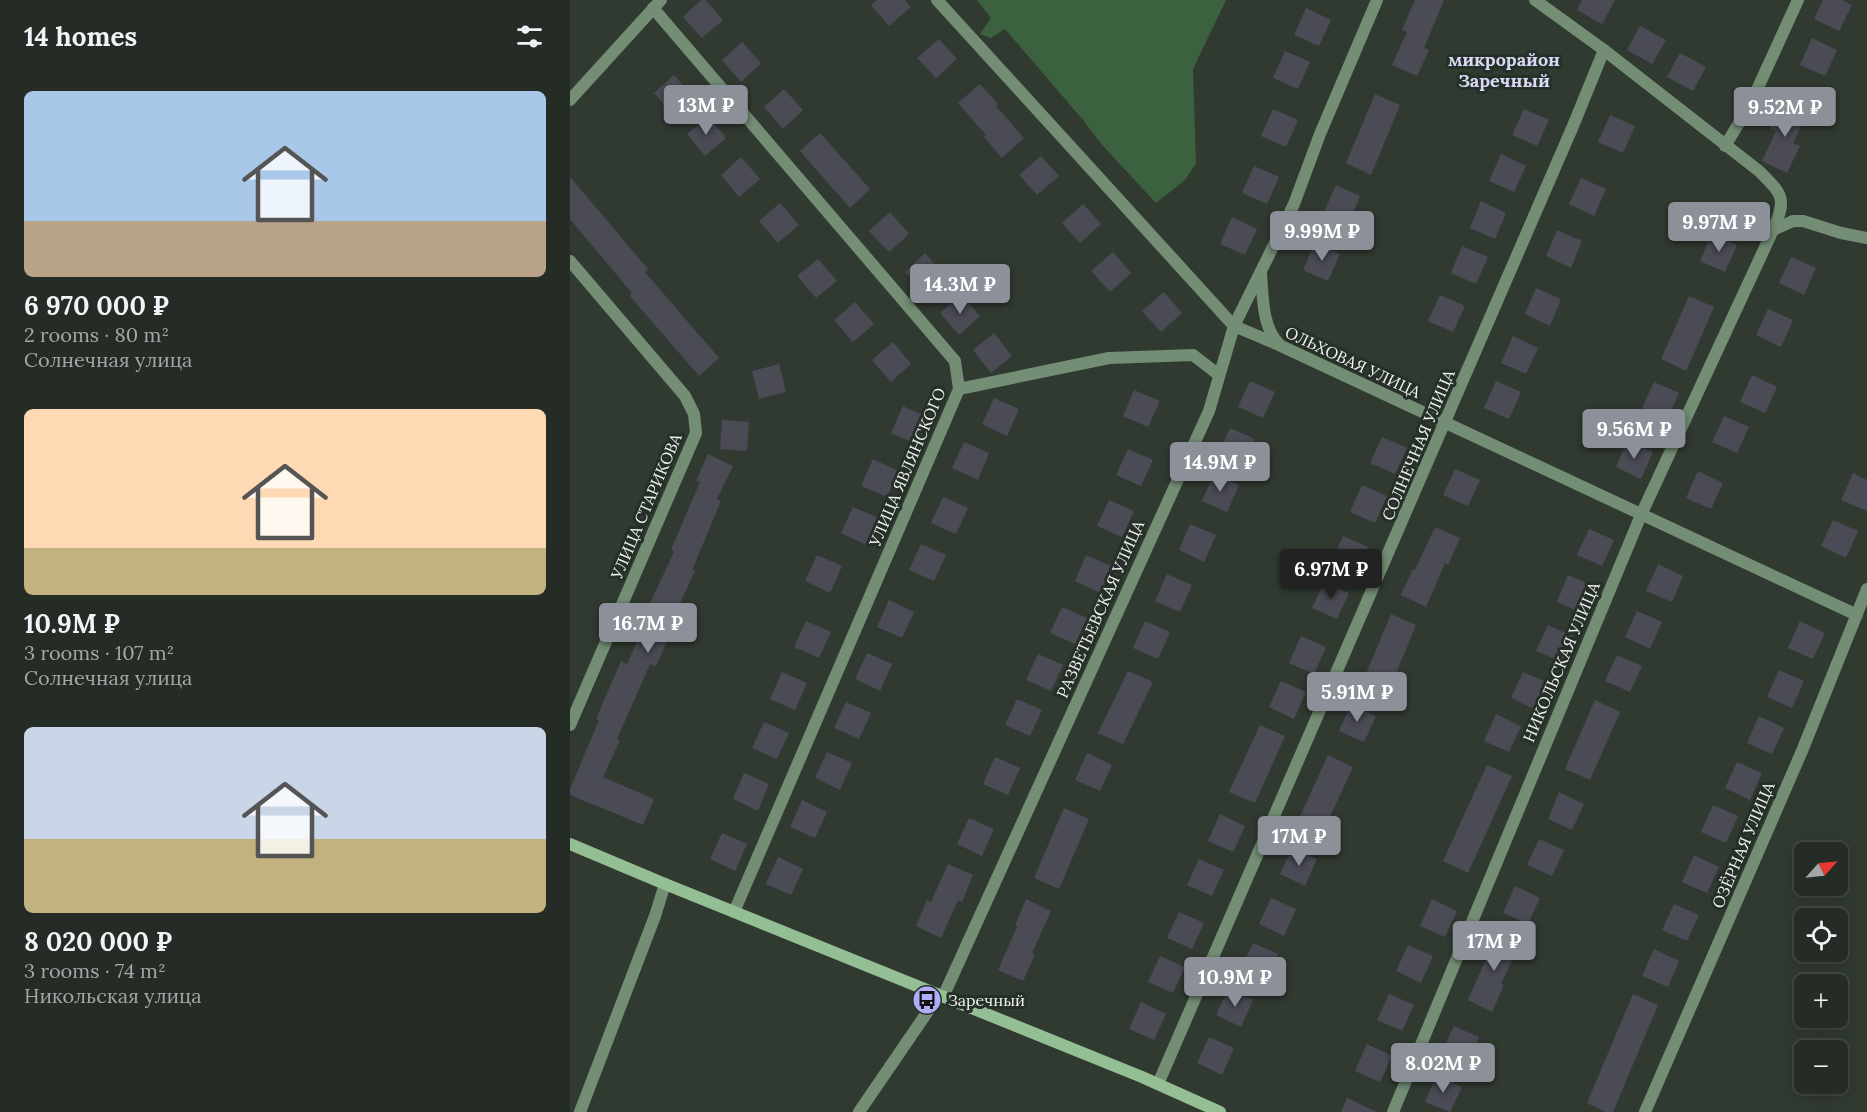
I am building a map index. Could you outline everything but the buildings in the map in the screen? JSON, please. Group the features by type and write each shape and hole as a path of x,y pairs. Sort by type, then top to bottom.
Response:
{"street":[{"name":"ОЛЬХОВАЯ УЛИЦА","path":"937,0 1234,326 1857,615"},
{"name":"РАЗВЕТЬЕВСКАЯ УЛИЦА","path":"859,1112 941,996 1209,411 1234,326 1294,204 1320,134 1377,0"},
{"name":"НИКОЛЬСКАЯ УЛИЦА","path":"1393,1112 1641,515 1782,210 1781,199 1776,188 1759,171 1604,50 1535,0"},
{"path":"1725,146 1750,105 1798,0"},
{"path":"570,100 657,4"},
{"name":"УЛИЦА ЯВЛЯНСКОГО","path":"657,4 955,361 959,389 734,912"},
{"name":"СОЛНЕЧНАЯ УЛИЦА","path":"1158,1084 1574,126 1604,50"},
{"path":"1773,230 1793,221 1803,221 1841,233 1867,238"},
{"name":"УЛИЦА СТАРИКОВА","path":"570,261 685,396 694,414 696,433 570,725"},
{"path":"1260,274 1267,324 1271,336 1279,345"},
{"path":"959,389 1109,358 1193,355 1219,375"},
{"name":"ОЗЁРНАЯ УЛИЦА","path":"1646,1112 1802,751 1867,590"},
{"path":"570,844 1158,1084 1220,1112"},
{"path":"580,1112 655,916 665,884"}],"green space":[{"path":"977,0 1226,0 1193,69 1196,163 1185,180 1156,203 1103,146 1005,29 991,38 980,34 991,18"}],"place":[{"name":"Заречный","path":"927,1000"}],"district":[{"name":"микрорайон Заречный","path":"1504,70"}]}
